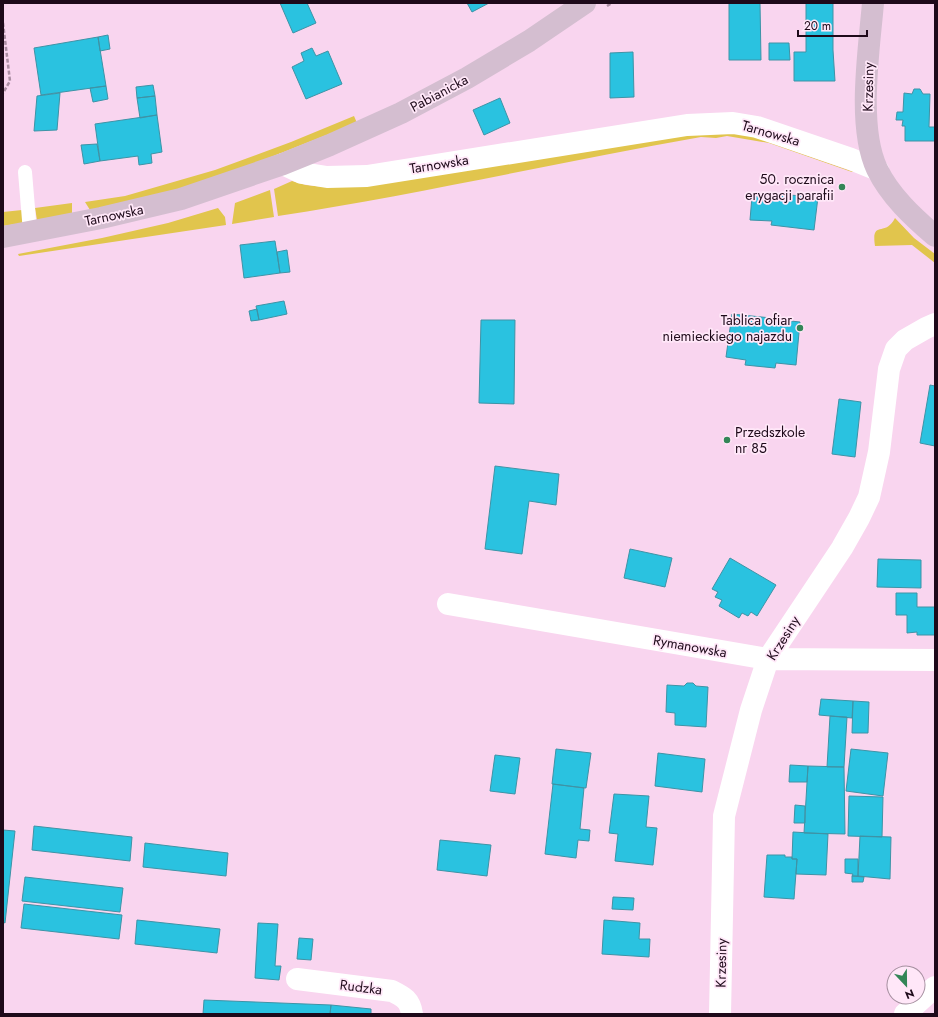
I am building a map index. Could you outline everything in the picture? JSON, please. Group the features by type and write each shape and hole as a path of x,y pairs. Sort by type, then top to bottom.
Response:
{"street":[{"name":"Pabianicka","path":"283,164 408,110 467,78 522,45 585,3"},
{"name":"Krzesiny","path":"873,3 867,72 867,114 871,152 878,170 888,188 910,214 935,236"},
{"name":"Tarnowska","path":"3,237 121,214 174,201 283,164 302,173 327,177 367,176 687,125 733,123 757,127 878,170"},
{"name":"Krzesiny","path":"720,1014 724,816 751,710 768,659 842,548 869,497 879,452 889,369 896,349 905,340 935,324"},
{"name":"Rymanowska","path":"448,604 768,659 935,660"},
{"name":"Rudzka","path":"297,979 392,991 402,996 410,1004 412,1014"},
{"path":"905,1014 935,987"}],"lane":[{"path":"25,172 30,232"}],"path":[{"path":"3,23 10,81 3,93"}],"shaded area":[{"path":"354,116 357,123 246,167 169,192 90,210 85,202 125,196 215,170 291,142"},
{"path":"702,132 744,133 854,172 769,143 727,136 716,138 701,137 384,198 278,216 274,189 292,181 306,185 325,187"},
{"path":"270,190 274,217 232,224 235,203"},
{"path":"72,203 72,214 37,220 35,208"},
{"path":"218,208 225,217 226,225 19,256 18,254 102,238 168,223"},
{"path":"22,210 23,223 3,226 3,212"},
{"path":"895,218 914,238 935,254 935,263 912,245 875,246 875,233 891,224"}],"building":[{"path":"280,3 307,3 316,23 293,33"},
{"path":"467,3 489,3 472,12"},
{"path":"729,3 760,3 761,60 729,60"},
{"path":"806,3 833,3 833,50 835,81 794,81 794,52 806,52"},
{"path":"108,35 110,49 100,51 98,37"},
{"path":"98,37 106,86 41,95 34,48"},
{"path":"769,43 789,43 790,60 769,60"},
{"path":"312,48 316,56 328,51 342,84 306,99 292,67 304,61 301,53"},
{"path":"633,52 634,97 610,98 610,53"},
{"path":"153,85 155,96 137,98 136,87"},
{"path":"106,86 108,99 93,102 90,88"},
{"path":"914,89 920,89 923,94 930,94 929,127 935,127 935,141 905,141 905,126 902,126 903,120 896,120 897,112 903,112 904,93 912,94"},
{"path":"60,93 57,130 34,131 37,96"},
{"path":"155,96 157,115 140,118 137,98"},
{"path":"500,98 510,123 484,135 473,110"},
{"path":"157,115 162,152 151,154 152,163 139,165 138,156 100,161 95,124"},
{"path":"97,144 100,161 84,164 81,145"},
{"path":"774,194 818,197 814,230 771,225 772,221 750,220 752,196 774,198"},
{"path":"275,241 280,273 244,278 240,245"},
{"path":"287,250 290,272 280,273 277,252"},
{"path":"284,301 287,314 259,320 256,306"},
{"path":"257,309 259,320 251,321 249,311"},
{"path":"732,314 800,322 796,365 776,363 775,368 745,365 746,360 726,357"},
{"path":"481,320 515,320 514,404 479,403"},
{"path":"930,385 935,386 935,446 920,443"},
{"path":"839,399 861,402 855,457 832,454"},
{"path":"495,466 559,474 556,505 529,501 522,554 485,549"},
{"path":"630,549 672,558 665,587 624,578"},
{"path":"730,558 776,585 757,616 751,612 748,616 742,613 739,618 719,606 722,600 715,597 718,592 712,589"},
{"path":"878,559 921,560 921,588 877,587"},
{"path":"896,593 917,593 917,607 935,607 935,635 917,635 917,632 907,633 907,615 896,615"},
{"path":"687,683 693,683 696,686 708,687 706,727 675,725 675,713 666,712 667,685 684,686"},
{"path":"821,699 853,701 852,718 819,715"},
{"path":"853,701 869,702 868,733 852,733"},
{"path":"830,716 847,717 844,767 827,767"},
{"path":"556,749 591,753 586,788 552,784"},
{"path":"851,749 888,753 883,796 846,791"},
{"path":"658,753 705,759 702,792 655,786"},
{"path":"495,755 520,758 515,794 490,791"},
{"path":"790,765 808,766 807,782 789,782"},
{"path":"808,766 844,767 845,834 804,833"},
{"path":"553,784 584,788 580,829 590,830 589,841 578,840 576,858 545,854"},
{"path":"614,794 649,796 646,827 657,828 653,865 615,861 618,834 609,833"},
{"path":"849,796 883,797 882,837 848,836"},
{"path":"795,805 805,806 805,823 794,823"},
{"path":"34,826 132,837 130,861 32,850"},
{"path":"3,830 15,831 5,923 3,922"},
{"path":"793,832 828,834 826,875 796,874 797,859 792,859"},
{"path":"860,836 891,837 890,879 858,876"},
{"path":"440,840 491,845 487,876 437,870"},
{"path":"145,843 228,853 226,876 143,867"},
{"path":"767,855 785,855 785,857 797,859 794,899 764,897"},
{"path":"845,859 858,859 858,876 852,876 853,874 845,873"},
{"path":"852,876 864,877 863,882 852,882"},
{"path":"25,877 123,888 120,912 22,901"},
{"path":"613,897 634,898 633,910 612,909"},
{"path":"24,904 122,915 119,939 21,928"},
{"path":"137,920 220,929 217,953 135,944"},
{"path":"604,920 640,923 639,939 650,939 649,957 602,954"},
{"path":"258,923 278,924 275,966 281,966 279,980 255,978"},
{"path":"299,938 313,939 311,960 297,959"},
{"path":"204,1000 331,1005 330,1014 203,1014"},
{"path":"331,1005 371,1009 371,1014 330,1014"}],"place":[{"name":"50. rocznica erygacji parafii","path":"842,187"},
{"name":"Tablica ofiar niemieckiego najazdu","path":"800,328"},
{"name":"Przedszkole nr 85","path":"727,440"}]}
